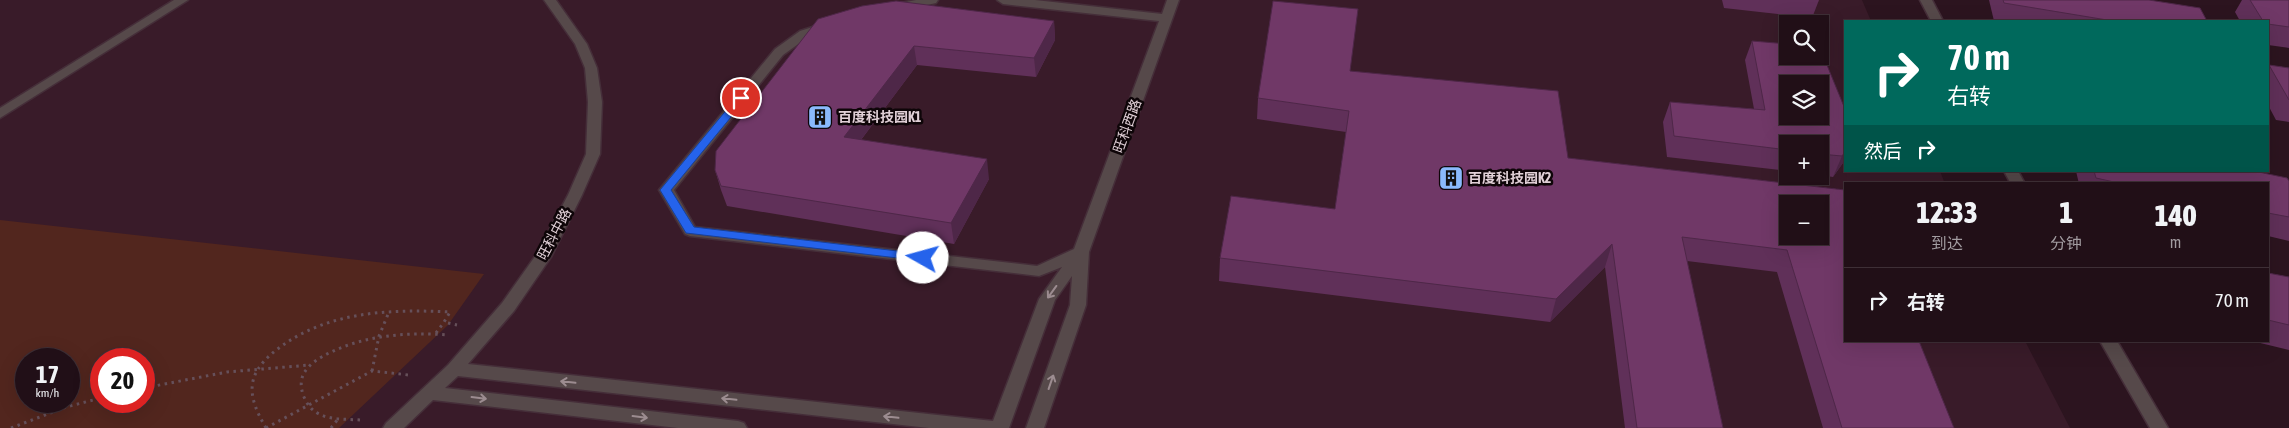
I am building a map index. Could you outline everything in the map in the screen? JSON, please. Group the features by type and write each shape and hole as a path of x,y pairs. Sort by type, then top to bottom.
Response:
{"street":[{"path":"0,114 182,0"},
{"name":"旺科中路","path":"392,428 454,370 508,307 543,257 575,195 593,154 596,102 591,68 580,44 550,0"},
{"path":"885,10 932,0"},
{"path":"1003,0 1166,18"},
{"name":"旺科西路","path":"1081,252 1173,0"},
{"path":"1926,0 1936,20"},
{"path":"839,22 804,34 779,52 666,190 690,230 1039,271 1081,252"},
{"path":"1000,428 1047,299 1081,252"},
{"path":"1035,428 1078,305 1081,252"},
{"path":"2109,342 2159,428"},
{"path":"454,370 992,428"},
{"path":"430,394 738,428"}],"path":[{"path":"409,376 372,371 266,428 254,406 251,392 251,378 256,368 278,347 305,332 335,321 389,312 419,310 450,312 435,334"},
{"path":"372,371 379,336 389,312"},
{"path":"444,322 457,325"},
{"path":"360,420 338,419 319,414 308,406 300,385 303,374 311,365 338,349 379,336 448,335"},
{"path":"155,385 177,379 256,368 311,365"},
{"path":"11,428 66,407 90,401"},
{"path":"331,428 338,419"}],"shaded area":[{"path":"0,0 1862,0 1871,20 1844,20 1844,172 1940,172 1944,182 1844,182 1844,342 2026,342 2070,428 0,428"},
{"path":"0,220 484,274 448,325 339,428 0,428"}],"building":[{"path":"2003,0 2149,0 2200,8 2206,20 2107,20 2004,3"},
{"path":"2250,0 2289,0 2289,27 2269,24 2269,20 2262,20"},
{"name":"百度科技园K1","path":"896,1 1054,21 1034,58 914,46 844,137 987,159 951,223 721,186 715,170 716,151 818,19 862,6"},
{"path":"1273,1 1358,9 1350,71 1558,91 1568,158 1779,182 1779,185 1802,185 1844,190 1844,342 1919,342 1954,428 1842,428 1787,250 1682,237 1723,428 1637,428 1612,244 1556,299 1220,258 1231,196 1335,209 1349,111 1258,98"},
{"path":"1752,41 1779,43 1779,65 1827,65 1844,107 1844,153 1842,156 1829,155 1829,135 1779,135 1779,149 1674,136 1670,102 1765,110"},
{"path":"2269,65 2289,68 2289,100"},
{"path":"2094,172 2259,172 2287,178 2289,181 2289,217 2269,213 2269,182 2114,182 2096,178"},
{"path":"2269,273 2289,277 2289,325 2269,320"}],"place":[{"name":"百度科技园K1","path":"820,117"},
{"name":"百度科技园K2","path":"1451,178"}],"route":[{"path":"741,98 666,190 690,230 923,258"}]}
